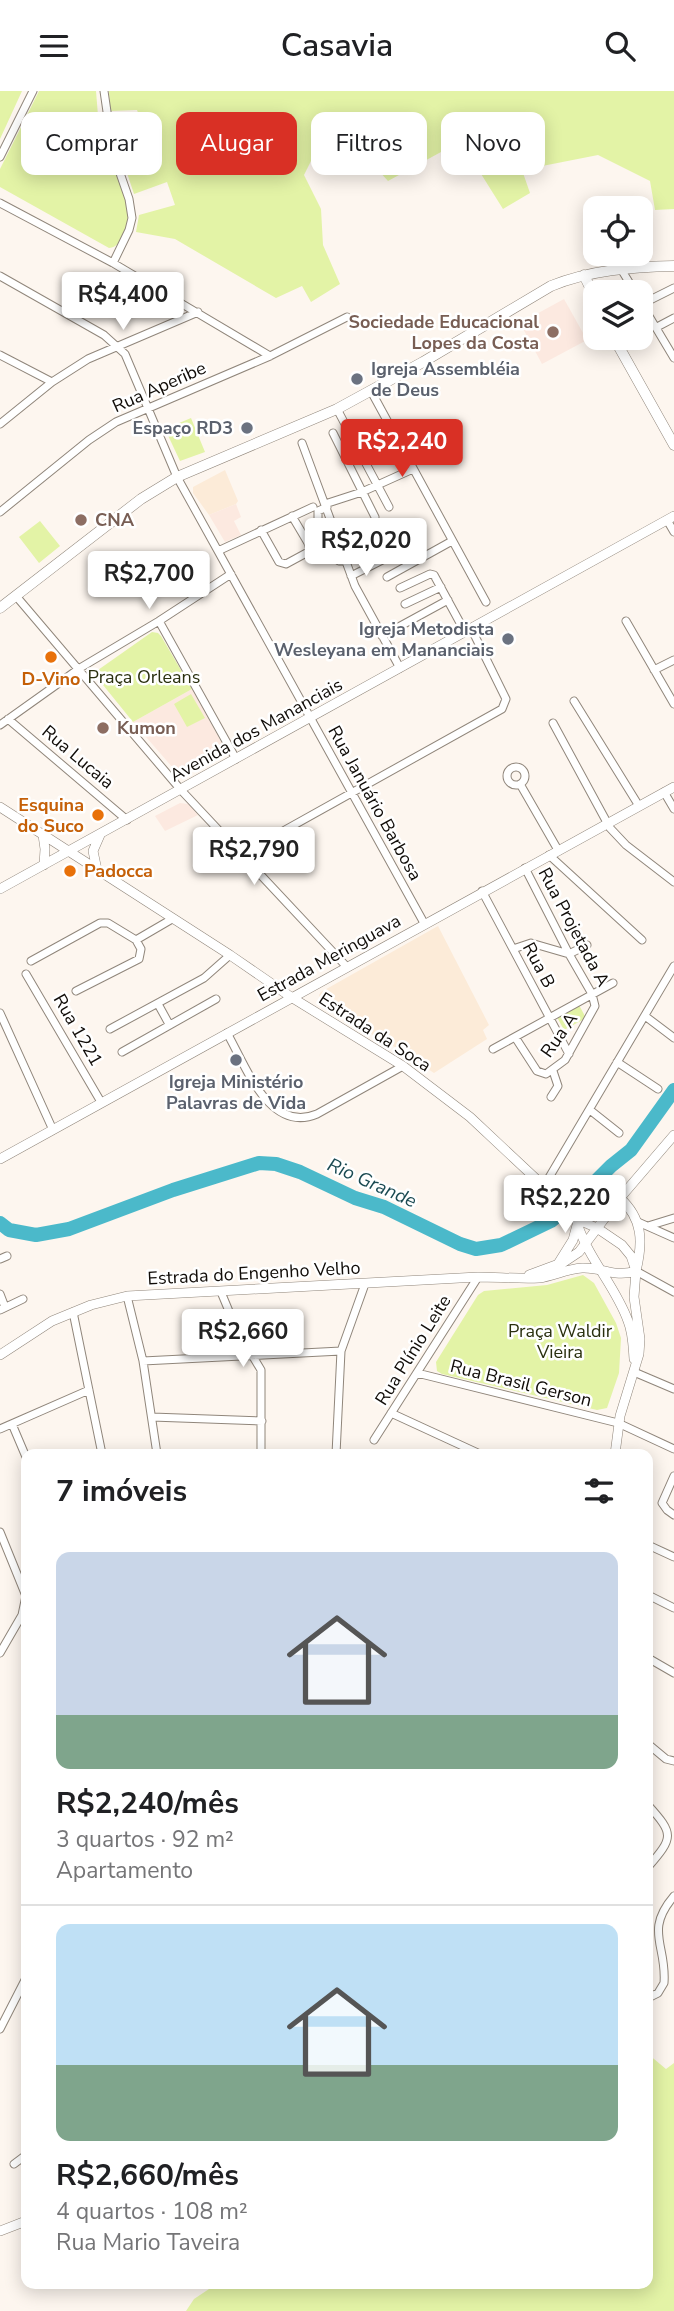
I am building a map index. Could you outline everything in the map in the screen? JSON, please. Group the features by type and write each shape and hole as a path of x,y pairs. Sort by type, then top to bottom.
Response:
{"main road":[{"path":"0,608 141,499 177,477 337,409 551,286 601,272 674,266"},
{"path":"596,280 601,272"},
{"path":"584,275 586,280"},
{"path":"621,350 674,445"}],"street":[{"path":"0,157 33,91"},
{"path":"104,91 113,153 129,199 132,218 130,230 113,263"},
{"path":"0,203 113,263 270,356"},
{"path":"621,269 628,280"},
{"path":"0,277 118,346"},
{"path":"653,297 674,288"},
{"path":"0,424 51,382 88,359 198,312"},
{"name":"Rua Aperibe","path":"0,512 102,431 147,407 270,356 347,317"},
{"path":"657,327 674,318"},
{"path":"653,321 674,358"},
{"name":"Rua Januário Barbosa","path":"118,346 125,354 177,477 424,923"},
{"path":"0,355 51,382"},
{"path":"371,391 486,602"},
{"path":"337,409 389,507"},
{"path":"333,433 375,517"},
{"path":"302,443 351,576 400,668"},
{"path":"345,561 339,562 334,558 318,520 318,511 326,505 413,469"},
{"path":"218,551 313,506"},
{"path":"261,530 280,564 286,564 310,551 292,516"},
{"path":"671,518 674,532"},
{"name":"Avenida dos Mananciais","path":"0,889 671,518"},
{"path":"387,577 452,541"},
{"path":"351,576 406,548 411,548 419,559"},
{"path":"0,725 80,669 231,574"},
{"path":"242,854 505,705 506,699 434,575 430,574 400,587"},
{"path":"405,604 441,587"},
{"path":"16,596 181,790 346,967"},
{"path":"382,636 448,600"},
{"path":"159,621 236,759"},
{"path":"626,621 673,700"},
{"path":"654,670 674,660"},
{"path":"574,701 639,806"},
{"name":"Rua Lucaia","path":"8,719 127,820"},
{"path":"553,723 607,823 622,841 674,882"},
{"path":"520,784 554,853 642,940"},
{"name":"Estrada Meringuava","path":"0,1159 674,787"},
{"path":"664,792 674,809"},
{"name":"Estrada da Soca","path":"0,807 291,997 402,1066 454,1103 581,1221 597,1227 628,1251 636,1271"},
{"path":"97,870 93,851 101,834"},
{"path":"43,835 44,865"},
{"name":"Rua Projetada A","path":"525,868 594,997"},
{"name":"Rua B","path":"482,891 569,1054"},
{"path":"136,940 172,919"},
{"path":"31,961 100,923 108,923 136,940 141,949 139,959 76,992"},
{"path":"513,949 531,943 546,950 569,954 587,945"},
{"path":"110,1029 211,974 230,955"},
{"path":"544,1186 674,967"},
{"name":"Rua 1221","path":"26,974 101,1102"},
{"path":"493,1049 594,997 613,983"},
{"name":"Rua A","path":"515,1037 537,1071 546,1075 561,1065 569,1054 594,1010 594,997"},
{"path":"122,1052 216,999"},
{"path":"158,1004 169,1024"},
{"path":"0,1013 53,1130"},
{"path":"645,1016 674,1038"},
{"path":"227,1033 266,1101 283,1115 296,1119 317,1114 402,1066"},
{"path":"617,1062 657,1089"},
{"path":"551,1097 558,1086 553,1071"},
{"path":"590,1110 619,1133"},
{"name":"Estrada do Engenho Velho","path":"524,1276 558,1265 586,1245 620,1198 674,1135"},
{"path":"615,1449 618,1423 639,1354 640,1339 634,1297 641,1244 638,1222 620,1198"},
{"path":"572,1212 598,1269 630,1324 634,1370"},
{"path":"648,1226 674,1218"},
{"path":"638,1222 674,1238"},
{"path":"558,1265 573,1240 577,1225"},
{"name":"Estrada do Engenho Velho","path":"0,1355 52,1321 91,1305 127,1296 478,1277 542,1277 580,1268 598,1269 615,1275 636,1271"},
{"path":"636,1271 674,1292"},
{"name":"Rua Plínio Leite","path":"374,1440 478,1277"},
{"path":"335,1449 341,1351 365,1284"},
{"path":"220,1292 250,1354 261,1370 261,1449"},
{"path":"0,1294 3,1309 23,1299"},
{"path":"127,1296 143,1361 156,1449"},
{"path":"74,1312 101,1449"},
{"path":"143,1361 341,1351"},
{"path":"634,1370 674,1389"},
{"name":"Rua Brasil Gerson","path":"417,1373 618,1423 674,1449"},
{"path":"0,1429 89,1390"},
{"path":"391,1413 469,1449"},
{"path":"152,1417 262,1421"},
{"path":"12,1424 23,1449"},
{"path":"674,1476 662,1503 674,1515"},
{"path":"0,1532 21,1584"},
{"path":"653,1547 674,1557"},
{"path":"653,1598 674,1608"},
{"path":"0,1653 21,1617"},
{"path":"653,1661 674,1673"},
{"path":"653,1748 666,1759 674,1761"},
{"path":"653,1810 663,1819 672,1837 653,1862"},
{"path":"653,1996 658,1993 664,1983 657,1927 664,1908 674,1896"},
{"path":"0,2029 21,1988"},
{"path":"14,2164 21,2159"},
{"path":"0,2229 21,2222"}],"shaded area":[{"name":"Sociedade Educacional Lopes da Costa","path":"564,299 583,333 583,342 542,364 520,323"},
{"path":"225,470 238,501 209,515 193,493 193,487"},
{"path":"236,504 241,517 234,521 241,535 225,542 209,515"},
{"path":"192,689 226,751 180,776 133,722"},
{"path":"180,803 188,804 198,815 165,831 155,816"},
{"path":"438,926 489,1025 483,1030 487,1039 434,1073 321,1000 319,995"}],"green space":[{"path":"0,91 22,91 0,139"},
{"path":"39,91 96,91 98,112 28,112"},
{"path":"109,91 674,91 674,209 655,210 650,181 598,155 545,165 545,112 441,112 441,152 427,160 427,112 311,112 311,161 304,175 321,209 323,245 340,284 311,302 302,286 276,298 175,239 136,232 139,215 175,205 167,182 134,194 128,175 162,175 162,112 110,111"},
{"path":"21,127 21,175 118,175 130,206 123,238 109,248 0,187 0,169"},
{"path":"383,175 399,175 388,181"},
{"path":"482,175 524,175 530,193 503,209"},
{"path":"191,418 205,452 180,461 165,429"},
{"path":"40,521 60,546 39,563 19,537"},
{"name":"Praça Orleans","path":"152,632 161,636 192,689 133,722 99,680 98,670"},
{"path":"191,694 205,718 187,727 174,704"},
{"path":"579,1005 586,1018 564,1030 557,1017"},
{"name":"Praça Waldir Vieira","path":"583,1275 594,1283 616,1323 621,1338 619,1373 607,1408 597,1410 437,1371 436,1362 478,1295 484,1291 547,1285"},
{"path":"653,2058 666,2069 674,2063 674,2311 186,2311 194,2299 209,2289 653,2289"}],"waterway":[{"name":"Rio Grande","path":"0,1223 9,1230 36,1235 69,1229 173,1190 259,1163 276,1164 300,1172 355,1198 384,1207 460,1244 476,1249 501,1245 551,1221 577,1200 631,1150 674,1090"}],"place":[{"name":"Sociedade Educacional Lopes da Costa","path":"553,332"},
{"name":"Igreja Assembléia de Deus","path":"357,379"},
{"name":"Espaço RD3","path":"247,428"},
{"name":"CNA","path":"81,520"},
{"name":"Igreja Metodista Wesleyana em Mananciais","path":"508,639"},
{"name":"D-Vino","path":"51,657"},
{"name":"Kumon","path":"103,728"},
{"name":"Esquina do Suco","path":"98,815"},
{"name":"Padocca","path":"70,871"},
{"name":"Igreja Ministério Palavras de Vida","path":"236,1060"}]}
